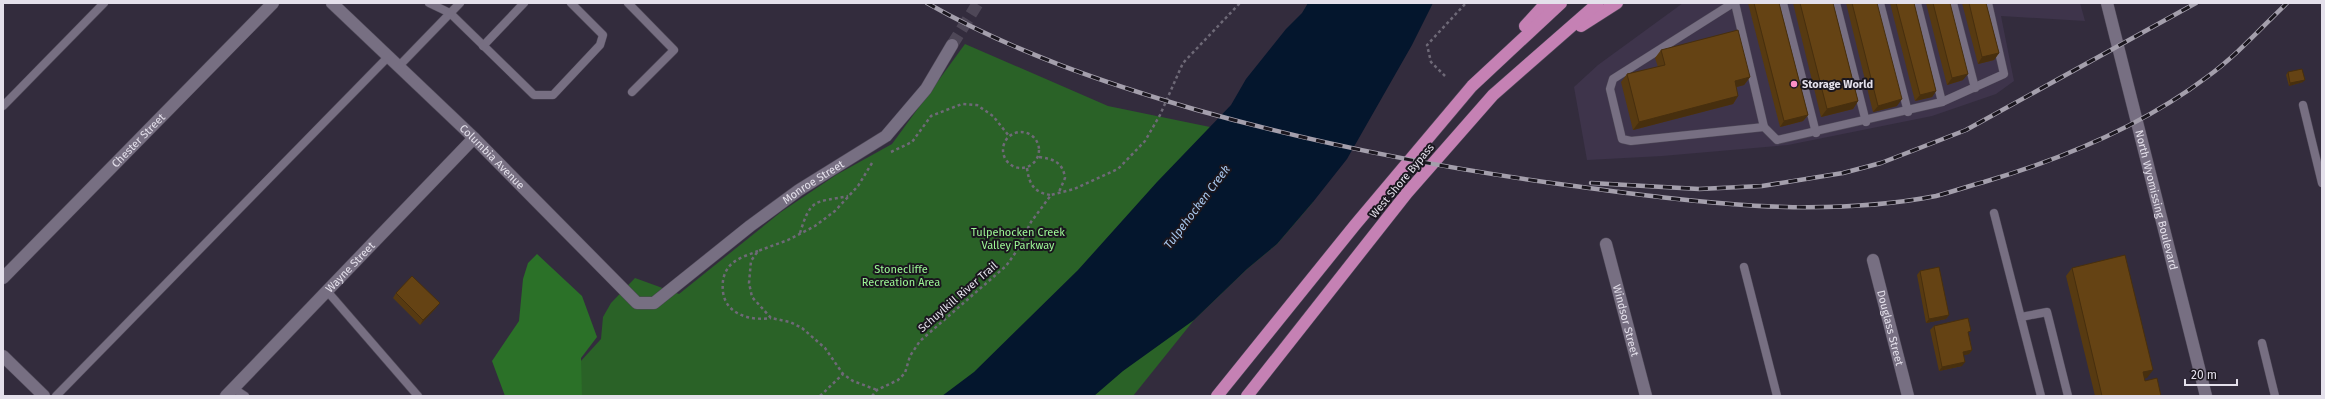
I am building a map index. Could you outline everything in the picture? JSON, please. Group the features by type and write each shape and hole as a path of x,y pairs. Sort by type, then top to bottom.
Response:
{"highway":[{"path":"1480,78 1546,3"},
{"name":"West Shore Bypass","path":"1218,396 1355,225 1480,78 1561,3"},
{"name":"West Shore Bypass","path":"1247,396 1406,193 1493,95 1598,3"},
{"path":"1549,46 1617,3"},
{"path":"1210,396 1355,225"}],"street":[{"name":"Chester Street","path":"3,278 273,3"},
{"name":"Columbia Avenue","path":"332,3 388,58 474,138 637,303 654,303"},
{"name":"North Wyomissing Boulevard","path":"2107,3 2206,393"},
{"name":"Monroe Street","path":"654,303 738,235 799,190 886,136 926,89 952,45"},
{"name":"Wayne Street","path":"229,392 474,138"},
{"name":"Windsor Street","path":"1606,244 1646,396"},
{"name":"Douglass Street","path":"1873,260 1908,396"},
{"path":"3,356 44,396"}],"lane":[{"path":"3,106 104,3"},
{"path":"429,3 450,13 534,95 553,95 600,45 603,35 571,3"},
{"path":"398,67 460,3"},
{"path":"483,46 524,3"},
{"path":"628,3 674,50 632,92"},
{"path":"1764,127 1631,141 1622,139 1610,89 1613,79 1734,3 1764,127 1776,140 1866,122 1942,102 2004,74 1988,3"},
{"path":"1783,3 1816,133"},
{"path":"1836,3 1866,122"},
{"path":"1880,3 1908,112"},
{"path":"1917,3 1942,102"},
{"path":"1953,3 1975,88"},
{"path":"56,396 388,58"},
{"path":"2304,105 2322,183"},
{"path":"1994,213 2041,396"},
{"path":"1744,267 1777,396"},
{"path":"327,291 418,396"},
{"path":"2021,317 2047,312 2068,396"},
{"path":"2262,343 2275,396"},
{"path":"229,392 245,396"}],"path":[{"path":"1027,168 1028,178 1034,188 1039,193 1051,195 1074,189 1118,169 1145,141 1160,115 1183,63 1240,3"},
{"path":"1445,76 1431,62 1427,45 1466,3"},
{"path":"885,154 912,142 931,116 962,104 977,105 993,116 1009,136"},
{"path":"1020,132 1032,135 1039,145 1039,157 1032,166 1027,168 1014,168 1005,160 1003,147 1009,136 1020,132"},
{"path":"1039,157 1052,159 1062,166 1065,178 1059,192"},
{"path":"875,161 849,196 835,211 815,226 758,251 729,266 724,275 722,285 724,297 729,308 738,314 760,320 771,318 790,322 802,328 824,348 843,374 854,381 877,390"},
{"name":"Schuylkill River Trail","path":"872,396 877,390 898,380 905,373 910,356 920,341 1006,266 1016,252 1031,222 1051,195"},
{"path":"799,234 807,211 811,206 817,202 849,196"},
{"path":"758,251 751,261 749,283 752,297 771,318"},
{"path":"820,396 843,374"}],"shaded area":[{"name":"Storage World","path":"1683,3 2080,3 2085,21 2001,16 2014,81 1996,94 1932,116 1788,145 1662,156 1587,160 1574,87 1598,65"}],"green space":[{"name":"Stonecliffe Recreation Area","path":"965,44 1108,106 1210,127 1313,202 1277,244 1247,269 1194,320 1133,396 549,396 601,339 603,317 611,303 635,278 679,294 781,212 836,175 892,144"},
{"path":"537,254 582,296 597,337 581,358 582,396 505,396 492,361 519,321 523,279 528,263"}],"water":[{"name":"Tulpehocken Creek","path":"1308,3 1433,3 1412,45 1347,159 1277,244 1247,269 1194,320 1123,371 1094,396 942,396 974,372 1078,270 1157,182 1231,105 1246,79 1286,29 1302,13"}],"building":[{"path":"1754,3 1779,3 1808,115 1784,121"},
{"path":"1800,3 1833,3 1858,101 1827,109"},
{"path":"1852,3 1877,3 1902,99 1878,106"},
{"path":"1896,3 1914,3 1936,91 1920,95"},
{"path":"1933,3 1950,3 1968,74 1952,78"},
{"path":"1969,3 1986,3 1999,53 1982,57"},
{"path":"1738,30 1750,77 1735,81 1738,96 1639,122 1627,74 1665,65 1661,50"},
{"path":"2302,69 2305,80 2290,83 2288,72"},
{"path":"2125,255 2153,370 2143,372 2145,381 2157,378 2161,396 2102,396 2072,268"},
{"path":"1939,267 1949,315 1929,319 1920,271"},
{"path":"412,276 440,303 423,320 396,293"},
{"path":"1968,318 1971,331 1968,332 1972,350 1963,352 1965,362 1942,367 1934,326"}],"tunnel":[{"path":"952,45 978,3"}],"railway":[{"path":"927,3 1025,51 1127,89 1244,123 1337,145 1431,164 1619,192 1664,198 1755,206 1800,207 1891,203 1936,196 2013,173 2072,152 2128,126 2182,95 2218,69 2248,42 2287,3"},
{"path":"1591,183 1699,189 1762,186 1843,173 1881,163 1966,130 2196,3"}],"place":[{"name":"Storage World","path":"1794,84"}],"park label":[{"name":"Tulpehocken Creek Valley Parkway","path":"1018,238"}]}
